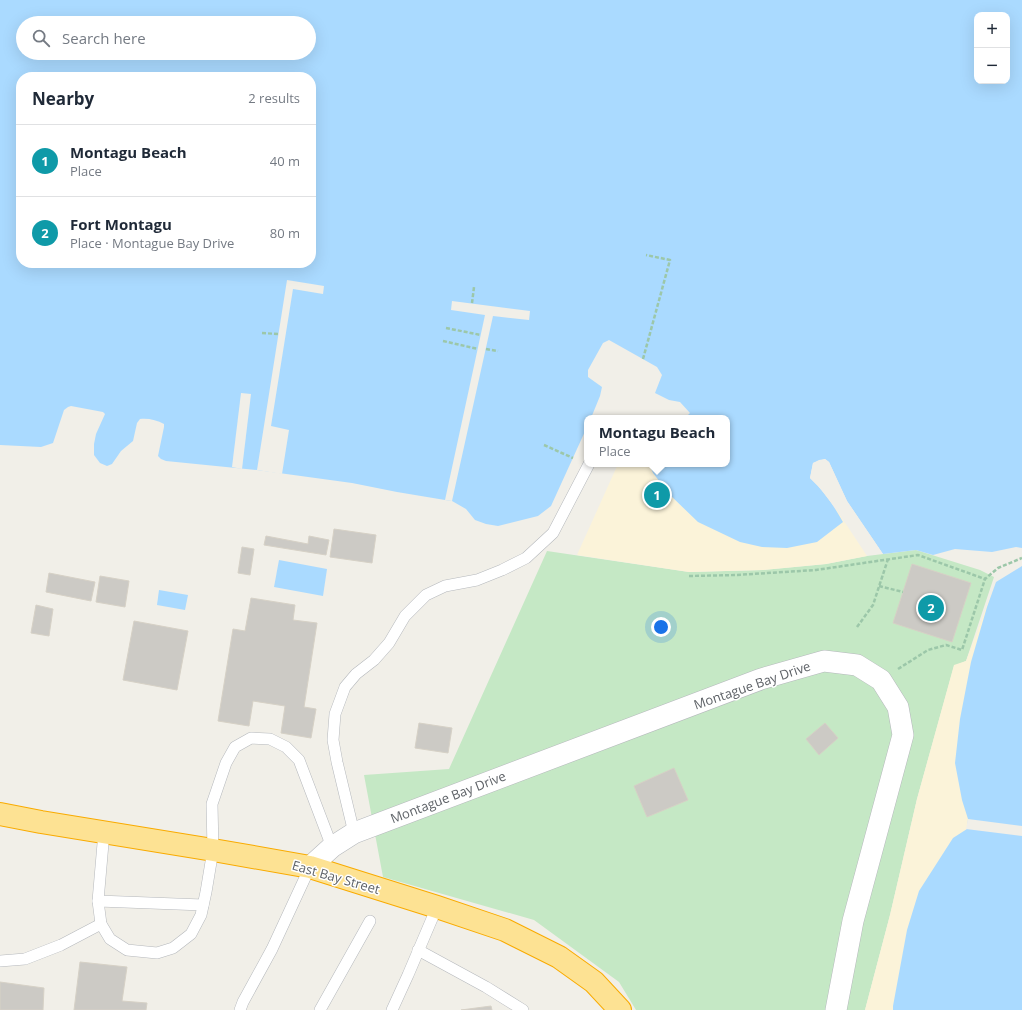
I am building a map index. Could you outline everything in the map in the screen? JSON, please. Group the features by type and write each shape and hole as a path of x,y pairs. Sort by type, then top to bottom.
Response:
{"highway":[{"name":"East Bay Street","path":"0,814 310,867 437,907 505,930 559,957 594,982 620,1010"}],"street":[{"name":"Montague Bay Drive","path":"310,867 332,847 354,833 761,679 824,661 858,665 881,680 898,707 903,735 853,921 836,1010"}],"lane":[{"path":"354,833 333,740 335,714 345,687 356,674 374,660 389,643 405,616 426,595 445,586 477,580 526,558 553,533 587,467"},
{"path":"104,832 98,901 101,924 110,939 127,950 156,953 174,948 191,934 201,915 212,850 212,804 226,762 235,747 251,738 270,739 286,747 299,760 332,847"},
{"path":"240,1010 272,949 310,867"},
{"path":"98,901 203,905"},
{"path":"392,1010 437,907"},
{"path":"320,1010 370,921"},
{"path":"0,961 25,959 61,946 101,924"},
{"path":"418,950 486,987 523,1010"}],"path":[{"path":"643,359 670,260 646,255"},
{"path":"472,303 474,287"},
{"path":"446,328 481,334"},
{"path":"262,333 278,334"},
{"path":"443,341 478,349"},
{"path":"486,349 498,351"},
{"path":"544,445 573,458"},
{"path":"689,576 737,575 816,570 918,555 985,579"},
{"path":"881,680 928,650 946,645 962,650 985,579 998,568 1022,558"},
{"path":"857,627 873,605 888,559"},
{"path":"879,586 903,592"}],"green space":[{"path":"916,550 980,570 994,577 966,661 954,666 917,799 890,915 865,1010 636,1010 619,982 534,920 383,877 364,775 449,769 547,551 689,572 763,570 826,564 867,556"}],"sand":[{"path":"617,467 688,467 825,515 836,509 867,556 826,564 763,570 689,572 577,555"},
{"path":"996,582 978,838 919,1010 865,1010 890,915 917,799 954,665 966,661"}],"water":[{"path":"0,0 1022,0 1022,548 1016,547 992,552 955,549 933,555 916,550 883,554 847,501 829,462 825,459 813,463 810,478 820,488 843,522 817,542 787,548 762,547 740,542 698,522 670,495 653,473 650,467 730,467 730,415 688,415 690,413 680,402 669,400 655,393 662,375 657,367 609,340 603,343 588,370 588,377 602,387 600,396 592,415 584,415 584,434 551,506 538,516 498,526 475,520 466,509 452,501 352,483 257,470 166,461 158,456 164,424 155,420 140,419 137,423 133,441 121,451 112,464 107,466 100,463 94,455 96,434 105,414 103,412 71,406 68,407 64,410 53,443 41,447 0,445"},
{"path":"279,560 327,569 323,596 274,587"},
{"path":"1022,566 1022,1010 893,1010 907,930 919,891 953,838 967,829 968,819 962,800 955,763 960,719 971,662 996,582"},
{"path":"159,590 188,595 185,610 157,605"}],"pier":[{"path":"287,280 324,286 323,294 293,289 271,426 289,430 282,474 257,470"},
{"path":"452,301 530,311 529,320 493,316 452,501 445,500 485,315 451,310"},
{"path":"241,393 251,394 242,469 232,467"},
{"path":"825,459 829,462 847,501 883,554 881,554 845,502 827,463 824,461 814,465 812,477 821,485 838,508 845,523 819,487 810,478 813,463"},
{"path":"968,819 1022,826 1022,836 966,829"}],"building":[{"path":"334,529 376,535 372,563 330,557"},
{"path":"266,536 308,544 309,536 329,540 326,555 264,545"},
{"path":"242,547 254,549 250,575 238,573"},
{"path":"912,564 971,583 952,642 893,623"},
{"path":"49,573 95,582 91,601 46,592"},
{"path":"100,576 129,581 125,607 96,602"},
{"path":"251,598 295,605 293,620 317,623 304,707 316,709 311,738 281,733 285,706 253,701 249,726 218,721 233,629 245,631"},
{"path":"36,605 53,609 49,636 31,633"},
{"path":"134,621 188,631 177,690 123,680"},
{"path":"419,723 452,728 448,753 415,748"},
{"path":"825,723 838,738 819,755 806,739"},
{"path":"674,768 688,800 647,817 634,786"},
{"path":"80,962 127,967 122,1001 147,1003 146,1010 74,1010"},
{"path":"0,982 44,988 43,1010 0,1010"},
{"path":"491,1006 492,1010 461,1010"}],"place":[{"name":"Montagu Beach","path":"657,495"},
{"name":"Fort Montagu","path":"931,608"}]}
